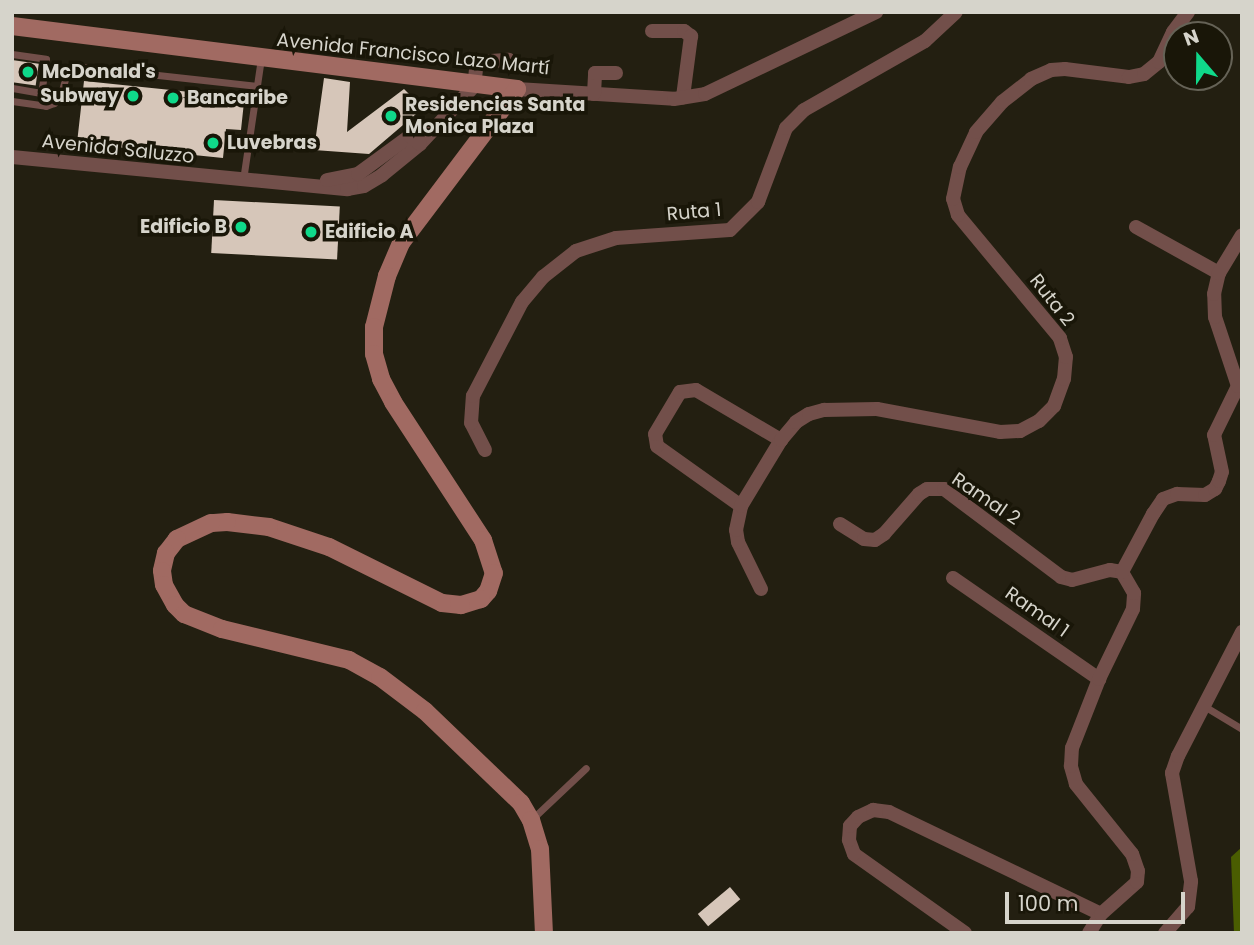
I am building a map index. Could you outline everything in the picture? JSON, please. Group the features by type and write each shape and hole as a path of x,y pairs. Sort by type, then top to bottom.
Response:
{"main road":[{"name":"Avenida Francisco Lazo Martí","path":"12,26 474,86 517,89"},
{"path":"517,89 401,243 387,276 374,327 374,355 393,402 483,540 494,573 488,591 481,599 461,605 442,603 329,547 269,527 227,522 211,523 177,539 166,553 162,571 164,586 184,614 222,629 338,657 380,677 425,711 521,803 531,820 540,849 544,933"}],"street":[{"name":"Avenida Francisco Lazo Martí","path":"517,89 683,97 705,94 876,12"},
{"name":"Ruta 1","path":"485,450 471,423 473,396 522,302 543,277 576,251 616,238 730,230 758,202 786,128 804,110 925,41 956,12"},
{"name":"Ruta 2","path":"761,590 738,542 736,530 741,506 781,440 796,422 809,414 824,410 877,409 1000,432 1020,431 1039,421 1054,406 1064,379 1066,356 1060,338 958,215 953,199 960,167 976,132 1002,102 1031,79 1051,70 1065,69 1129,77 1144,75 1159,62 1173,32 1188,12"},
{"path":"652,31 684,31 691,36 683,97"},
{"name":"Avenida Saluzzo","path":"12,158 331,189 356,187 382,175 420,144 474,86 477,62 509,60"},
{"path":"594,94 595,73 616,73"},
{"path":"327,180 358,174 410,136 420,144"},
{"path":"1136,227 1219,273"},
{"path":"1088,933 1101,914 1137,882 1138,870 1132,854 1076,784 1071,766 1072,748 1099,679 1133,609 1134,593 1122,572 1163,499 1177,494 1205,495 1215,489 1222,472 1214,435 1238,386 1215,317 1214,294 1219,273 1242,234"},
{"path":"741,506 657,446 655,434 680,392 696,390 781,440"},
{"name":"Ramal 2","path":"840,524 864,539 874,540 884,534 919,494 927,489 944,489 1061,577 1072,580 1110,569 1122,572"},
{"name":"Ramal 1","path":"953,578 1099,679"},
{"path":"1165,933 1188,907 1191,881 1172,773 1242,632"},
{"path":"965,933 854,854 849,840 850,826 858,817 873,810 889,812 1101,914"}],"lane":[{"path":"12,54 46,59 41,93 12,88"},
{"path":"243,180 261,58"},
{"path":"12,101 46,106 54,103 60,99 67,72 76,66 257,86"},
{"path":"1204,706 1242,729"},
{"path":"531,820 586,768"}],"green space":[{"path":"1242,847 1242,933 1234,933 1231,857"}],"building":[{"name":"McDonald's","path":"12,60 39,64 36,86 12,82"},
{"name":"Residencias Santa Monica Plaza","path":"324,78 350,82 347,132 404,89 423,108 369,154 314,150"},
{"path":"84,81 229,96 228,101 244,102 241,130 226,129 223,158 77,143"},
{"path":"214,200 340,207 337,260 211,253"},
{"path":"730,887 740,899 708,926 698,914"}],"place":[{"name":"McDonald's","path":"28,72"},
{"name":"Subway","path":"133,96"},
{"name":"Bancaribe","path":"173,98"},
{"name":"Residencias Santa Monica Plaza","path":"391,116"},
{"name":"Luvebras","path":"213,143"},
{"name":"Edificio B","path":"241,227"},
{"name":"Edificio A","path":"311,232"}]}
